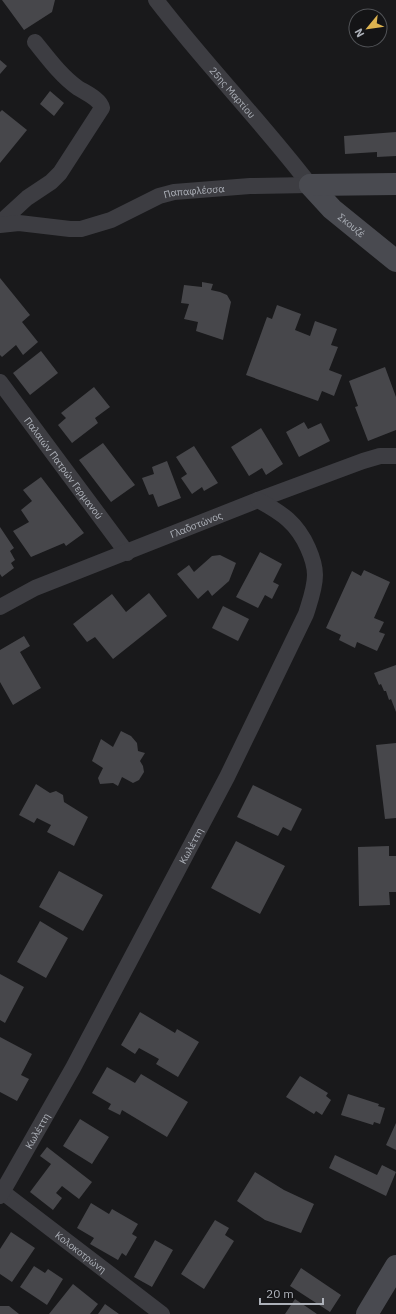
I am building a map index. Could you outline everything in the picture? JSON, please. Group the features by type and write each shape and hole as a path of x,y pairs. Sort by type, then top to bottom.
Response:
{"street":[{"name":"25ης Μαρτίου","path":"156,0 197,51 285,152 310,185"},
{"path":"0,224 28,198 55,179 102,108 99,101 74,85 35,42"},
{"name":"Παπαφλέσσα","path":"0,224 19,223 81,229 111,220 159,196 174,192 250,186 396,184"},
{"name":"Σκουζέ","path":"310,185 332,209 396,261"},
{"name":"Παλαιών Πατρών Γερμανού","path":"0,382 128,553"},
{"name":"Γλαδστώνος","path":"0,607 35,588 128,553 258,500 363,461 380,456 396,456"},
{"name":"Κωλέττη","path":"1,1193 73,1068 227,777 312,598 315,575 314,565 300,533 281,513 258,500"},
{"name":"Κολοκοτρώνη","path":"1,1193 162,1314"},
{"path":"367,1314 396,1266"}],"building":[{"path":"2,0 55,0 52,12 24,30"},
{"path":"0,60 7,66 0,74"},
{"path":"50,91 64,103 54,116 40,104"},
{"path":"2,110 27,130 0,163 0,112"},
{"path":"396,132 396,156 377,157 377,152 345,154 344,136"},
{"path":"0,278 30,315 22,322 38,342 23,355 16,345 2,357 0,355"},
{"path":"202,282 213,284 211,290 227,295 231,302 223,340 196,331 198,322 184,319 189,304 181,303 184,285 202,287"},
{"path":"277,305 301,314 295,330 310,336 315,321 337,329 331,345 338,347 329,370 342,375 334,396 322,391 318,401 246,375 267,317 272,319"},
{"path":"41,351 58,373 30,395 13,373"},
{"path":"385,367 396,397 396,430 368,441 355,407 358,406 349,381"},
{"path":"94,387 110,407 95,418 98,423 72,443 58,425 66,418 61,413"},
{"path":"304,422 308,429 321,423 330,441 299,457 286,432"},
{"path":"261,428 283,464 266,475 262,468 249,476 231,447"},
{"path":"103,443 135,485 111,502 79,460"},
{"path":"194,446 218,483 204,491 202,487 192,494 181,478 187,474 176,457"},
{"path":"167,461 181,498 158,507 153,494 149,495 142,478 154,474 152,467"},
{"path":"41,477 84,533 66,546 64,543 31,557 13,531 29,522 21,510 32,501 23,490"},
{"path":"0,527 14,548 10,551 15,560 11,563 14,568 2,577 0,574"},
{"path":"260,552 282,564 273,582 279,585 272,599 265,595 258,608 236,597"},
{"path":"220,555 236,563 229,581 212,596 208,590 198,599 177,574 189,565 194,572 212,556"},
{"path":"364,570 390,582 374,618 384,622 379,632 385,634 377,651 357,642 355,648 339,640 341,635 326,628 352,571 361,576"},
{"path":"149,593 167,616 113,659 95,637 87,642 73,624 112,594 126,612"},
{"path":"223,606 249,619 238,641 212,628"},
{"path":"24,636 30,646 20,652 41,688 13,705 0,682 0,650"},
{"path":"396,665 396,712 391,699 389,700 386,691 384,691 381,684 379,685 374,673"},
{"path":"121,731 131,736 137,743 138,751 145,753 140,761 144,772 139,780 133,783 122,777 118,786 113,783 100,784 98,778 103,768 92,761 101,739 113,747"},
{"path":"396,743 396,818 385,819 376,745"},
{"path":"36,784 50,793 56,791 63,795 64,802 88,817 74,846 47,832 51,825 37,818 34,823 19,815"},
{"path":"253,785 302,809 291,831 283,827 278,836 237,817"},
{"path":"236,841 285,866 260,914 211,888"},
{"path":"389,846 389,856 396,856 396,892 389,892 390,905 359,906 358,847"},
{"path":"59,871 103,895 83,931 39,907"},
{"path":"40,921 68,938 46,978 17,962"},
{"path":"0,974 24,987 5,1023 0,1020"},
{"path":"140,1012 175,1033 177,1029 199,1042 178,1077 156,1064 159,1059 139,1048 135,1054 121,1045"},
{"path":"0,1037 32,1054 21,1075 29,1079 17,1101 0,1092"},
{"path":"107,1067 135,1083 141,1074 188,1102 167,1137 122,1110 120,1115 108,1109 111,1104 92,1093"},
{"path":"300,1076 328,1093 326,1096 331,1100 322,1115 316,1111 314,1114 286,1097"},
{"path":"348,1094 379,1104 378,1106 385,1108 380,1124 374,1122 373,1125 341,1115"},
{"path":"80,1119 109,1137 92,1164 63,1146"},
{"path":"396,1123 396,1150 386,1145"},
{"path":"47,1147 92,1182 79,1199 62,1186 56,1193 62,1198 53,1210 30,1192 51,1164 40,1156"},
{"path":"335,1155 377,1175 382,1165 396,1172 386,1196 329,1168"},
{"path":"255,1172 284,1190 314,1204 301,1233 265,1220 237,1201"},
{"path":"91,1203 109,1214 112,1209 138,1224 132,1234 137,1237 126,1256 122,1253 118,1260 90,1244 94,1238 77,1228"},
{"path":"215,1220 229,1228 225,1235 234,1241 204,1289 181,1274"},
{"path":"11,1232 35,1248 12,1282 0,1274 0,1249"},
{"path":"155,1240 173,1250 152,1287 134,1277"},
{"path":"34,1266 45,1273 48,1269 63,1279 47,1305 20,1287"},
{"path":"301,1268 341,1295 330,1312 290,1286"},
{"path":"73,1284 98,1304 90,1314 49,1314"},
{"path":"295,1299 317,1314 285,1314"},
{"path":"105,1304 119,1314 98,1314"},
{"path":"0,1306 9,1306 19,1314 0,1314"}]}
